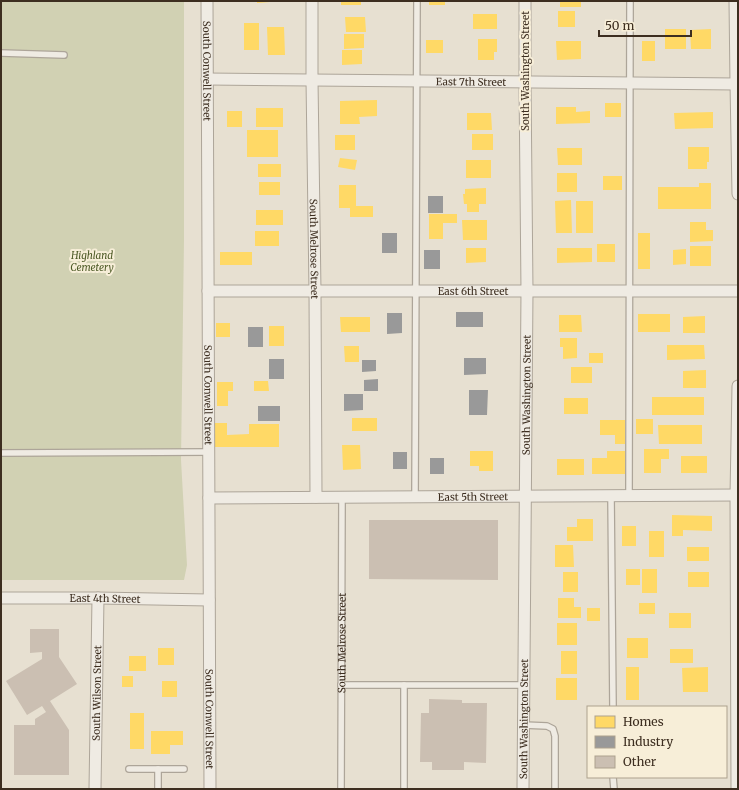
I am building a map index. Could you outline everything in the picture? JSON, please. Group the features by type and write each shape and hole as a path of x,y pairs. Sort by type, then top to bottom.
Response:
{"street":[{"name":"South Conwell Street","path":"207,1 210,789"},
{"name":"South Melrose Street","path":"312,1 316,497"},
{"name":"South Washington Street","path":"523,789 527,291 525,1"},
{"path":"735,1 738,194"},
{"name":"East 7th Street","path":"207,79 736,84"},
{"name":"East 6th Street","path":"208,291 738,291"},
{"path":"737,789 738,386"},
{"name":"East 5th Street","path":"209,498 737,495"},
{"name":"East 4th Street","path":"1,598 209,600"},
{"name":"South Wilson Street","path":"95,789 98,598"}],"lane":[{"path":"415,497 417,1"},
{"path":"629,496 630,1"},
{"path":"1,53 64,55"},
{"path":"1,453 209,452"},
{"path":"611,496 613,706"},
{"name":"South Melrose Street","path":"341,789 342,497"},
{"path":"341,685 524,685"},
{"path":"404,685 404,789"},
{"path":"523,726 547,726 553,729 555,789"},
{"path":"129,769 184,769"},
{"path":"158,769 158,789"},
{"path":"613,778 614,789"}],"green space":[{"name":"Highland Cemetery","path":"1,1 184,1 184,240 181,460 187,565 184,580 1,580"}],"building: Homes":[{"path":"257,1 270,1 270,2 257,3"},
{"path":"341,1 361,1 361,5 341,5"},
{"path":"429,1 445,1 445,5 429,5"},
{"path":"560,1 581,1 581,7 560,7"},
{"path":"558,11 575,11 575,27 558,27"},
{"path":"473,14 497,14 497,29 473,29"},
{"path":"345,17 365,17 366,32 346,32"},
{"path":"244,23 259,23 259,50 244,50"},
{"path":"267,27 284,27 285,55 268,55"},
{"path":"665,29 686,29 686,49 665,49"},
{"path":"711,29 711,49 691,49 690,30"},
{"path":"344,34 364,34 364,48 344,49"},
{"path":"478,39 497,39 497,52 494,52 494,60 478,60"},
{"path":"426,40 443,40 443,53 426,53"},
{"path":"556,41 581,41 581,59 557,60"},
{"path":"642,41 655,41 655,61 642,61"},
{"path":"342,50 362,50 362,64 342,65"},
{"path":"377,100 377,116 359,117 360,124 340,124 340,101"},
{"path":"605,103 621,103 621,117 605,117"},
{"path":"556,107 576,107 576,112 590,111 590,123 556,124"},
{"path":"256,108 283,108 283,127 256,127"},
{"path":"227,111 242,111 242,127 227,127"},
{"path":"713,112 713,128 675,129 674,113"},
{"path":"467,113 491,113 492,130 467,130"},
{"path":"247,130 278,130 278,157 247,157"},
{"path":"472,134 493,134 493,150 472,150"},
{"path":"335,135 355,135 355,150 335,150"},
{"path":"688,147 709,147 709,162 707,162 707,169 688,169"},
{"path":"557,148 582,148 582,165 558,165"},
{"path":"340,158 357,160 355,170 338,167"},
{"path":"466,160 491,160 491,178 466,178"},
{"path":"258,164 281,164 281,177 258,177"},
{"path":"557,173 577,173 577,192 557,192"},
{"path":"603,176 622,176 622,190 603,190"},
{"path":"259,182 280,182 280,195 259,195"},
{"path":"699,183 711,183 711,209 658,209 658,187 699,187"},
{"path":"339,185 356,185 356,206 373,206 373,217 350,217 350,208 339,208"},
{"path":"486,188 486,204 479,204 479,212 467,212 467,204 464,204 463,194 465,194 465,189"},
{"path":"571,200 572,233 556,233 555,201"},
{"path":"576,201 593,201 593,233 576,233"},
{"path":"256,210 283,210 283,225 256,225"},
{"path":"429,214 457,214 457,223 443,223 443,239 429,239"},
{"path":"462,220 487,220 487,240 463,240"},
{"path":"690,222 706,222 706,230 713,230 713,241 690,242"},
{"path":"255,231 279,231 279,246 255,246"},
{"path":"638,233 650,233 650,269 638,269"},
{"path":"597,244 615,244 615,262 597,262"},
{"path":"690,246 711,246 711,266 690,266"},
{"path":"466,248 486,248 486,262 466,263"},
{"path":"557,248 592,248 592,262 557,263"},
{"path":"686,249 686,264 673,265 673,250"},
{"path":"220,252 252,252 252,265 220,265"},
{"path":"638,314 670,314 670,332 638,332"},
{"path":"559,315 581,315 582,332 559,332"},
{"path":"705,316 705,333 683,333 683,317"},
{"path":"340,317 370,317 370,332 341,332"},
{"path":"216,323 230,323 230,337 216,337"},
{"path":"269,326 284,326 284,346 269,346"},
{"path":"560,338 577,338 577,358 563,359 563,347 560,347"},
{"path":"667,345 704,345 705,359 667,360"},
{"path":"344,346 359,346 359,362 345,362"},
{"path":"589,353 603,353 603,363 589,363"},
{"path":"571,367 592,367 592,383 571,383"},
{"path":"706,370 706,388 683,388 683,371"},
{"path":"254,381 268,381 269,391 254,391"},
{"path":"217,382 233,382 233,391 228,391 228,406 217,406"},
{"path":"652,397 704,397 704,415 652,415"},
{"path":"564,398 588,398 588,414 564,414"},
{"path":"352,418 377,418 377,431 352,431"},
{"path":"636,419 653,419 653,434 636,434"},
{"path":"600,420 625,420 625,444 615,444 615,435 600,435"},
{"path":"214,423 227,423 227,435 249,434 249,424 279,424 279,447 214,447"},
{"path":"658,425 702,425 702,444 659,444"},
{"path":"342,445 360,445 361,469 343,470"},
{"path":"644,449 669,449 669,459 661,459 661,473 644,473"},
{"path":"470,451 493,451 493,471 479,471 479,466 470,466"},
{"path":"607,451 625,451 625,474 592,474 592,458 607,458"},
{"path":"681,456 707,456 707,473 681,473"},
{"path":"557,459 584,459 584,475 557,475"},
{"path":"672,515 712,516 712,531 683,530 683,536 672,536"},
{"path":"577,519 593,519 593,541 567,541 567,527 577,527"},
{"path":"622,526 636,526 636,546 622,546"},
{"path":"649,531 664,531 664,557 649,557"},
{"path":"555,545 573,545 574,567 555,567"},
{"path":"687,547 709,547 709,561 687,561"},
{"path":"626,569 640,569 640,585 626,585"},
{"path":"642,569 657,569 657,593 642,593"},
{"path":"563,572 578,572 578,592 563,592"},
{"path":"688,572 709,572 709,587 688,587"},
{"path":"558,598 574,598 574,607 581,607 581,618 558,618"},
{"path":"639,603 655,603 655,614 639,614"},
{"path":"587,608 600,608 600,621 587,621"},
{"path":"669,613 691,613 691,628 669,628"},
{"path":"557,623 577,623 577,645 557,645"},
{"path":"627,638 648,638 648,658 627,658"},
{"path":"158,648 174,648 174,665 158,665"},
{"path":"670,649 693,649 693,663 670,663"},
{"path":"561,651 577,651 577,674 561,674"},
{"path":"129,656 146,656 146,671 129,671"},
{"path":"626,667 639,667 639,700 626,700"},
{"path":"708,667 708,692 683,692 682,668"},
{"path":"122,676 133,676 133,687 122,687"},
{"path":"556,678 577,678 577,700 556,700"},
{"path":"162,681 177,681 177,697 162,697"},
{"path":"130,713 144,713 144,749 130,749"},
{"path":"151,731 183,731 183,745 170,745 170,754 151,754"}],"building: Industry":[{"path":"428,196 443,196 443,213 428,213"},
{"path":"382,233 397,233 397,253 382,253"},
{"path":"424,250 440,250 440,269 424,269"},
{"path":"456,312 483,312 483,327 456,327"},
{"path":"387,313 402,313 402,333 387,334"},
{"path":"248,327 263,327 263,347 248,347"},
{"path":"464,358 486,358 486,374 464,375"},
{"path":"269,359 284,359 284,379 269,379"},
{"path":"362,360 376,360 376,371 362,372"},
{"path":"378,379 378,391 364,391 364,380"},
{"path":"469,390 488,390 487,415 469,415"},
{"path":"344,394 363,394 363,410 344,411"},
{"path":"258,406 280,406 280,421 258,421"},
{"path":"393,452 407,452 407,469 393,469"},
{"path":"430,458 444,458 444,474 430,474"}],"building: Other":[{"path":"369,520 498,520 498,580 369,579"},
{"path":"30,629 59,629 59,657 77,684 50,701 69,730 69,775 14,775 14,725 35,725 35,719 46,712 42,706 27,715 6,681 42,659 42,652 30,653"},
{"path":"429,699 462,700 462,703 487,703 486,763 464,762 464,770 432,770 432,762 420,762 421,713 429,713"}]}
